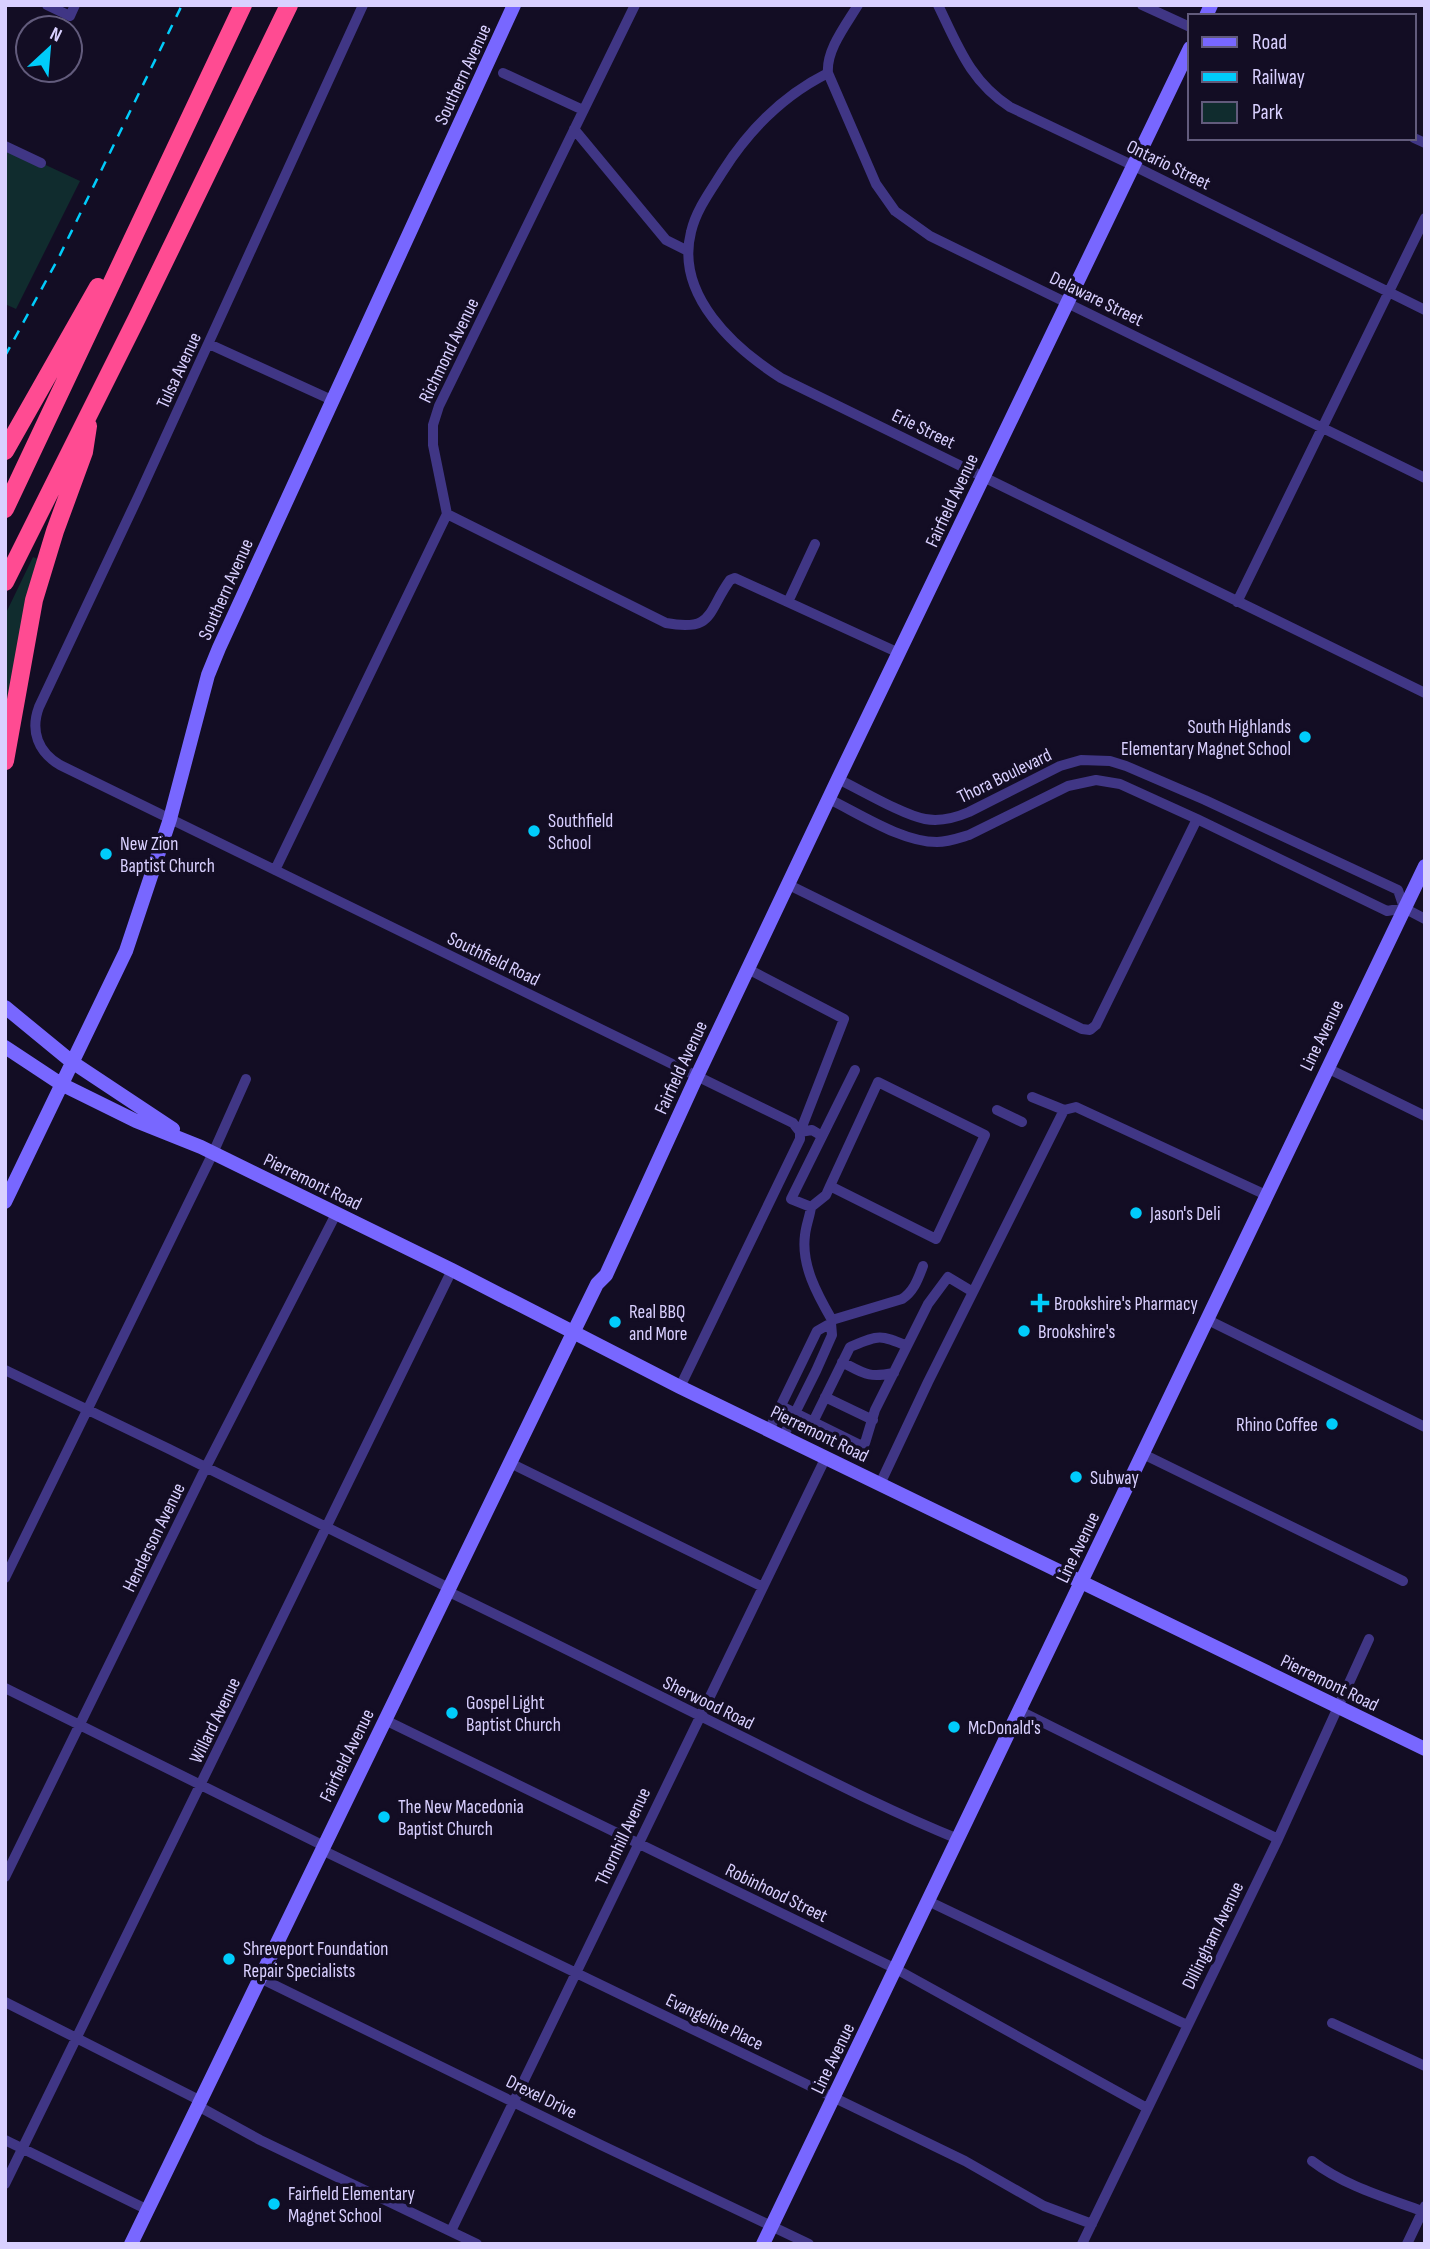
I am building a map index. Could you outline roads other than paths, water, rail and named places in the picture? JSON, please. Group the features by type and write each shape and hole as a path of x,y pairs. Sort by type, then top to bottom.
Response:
{"highway":[{"path":"5,509 243,5"},
{"path":"5,582 289,5"},
{"path":"5,451 173,156"},
{"path":"5,761 34,600 55,531 84,452 90,409"}],"street":[{"path":"47,5 70,16 75,5"},
{"name":"Tulsa Avenue","path":"42,750 35,722 39,707 209,344 363,5"},
{"name":"Southern Avenue","path":"5,1202 126,951 170,819 208,675 514,5"},
{"name":"Richmond Avenue","path":"447,514 433,445 435,417 635,5"},
{"path":"574,129 666,240 688,251 696,216 727,165 746,139 781,103 828,73 828,60 858,5"},
{"name":"Ontario Street","path":"938,5 977,79 996,98 1010,107 1425,310"},
{"path":"1142,5 1188,26"},
{"name":"Fairfield Avenue","path":"131,2244 597,1284 604,1259 637,1194 648,1181 1188,52"},
{"path":"503,73 583,110"},
{"name":"Delaware Street","path":"828,73 876,184 895,211 912,225 1425,478"},
{"path":"5,145 41,163"},
{"path":"1237,602 1425,218"},
{"name":"Erie Street","path":"688,251 690,273 696,290 712,317 738,347 781,378 1425,693"},
{"path":"209,344 334,401"},
{"path":"275,870 447,514 666,623 687,627 701,624 710,614 727,583 732,578 740,579 899,653"},
{"path":"788,602 816,544"},
{"name":"Southfield Road","path":"42,750 47,757 60,765 793,1123 800,1132"},
{"name":"Thora Boulevard","path":"838,779 909,813 925,819 940,820 969,812 1060,766 1081,760 1110,761 1205,800 1398,890 1404,908"},
{"name":"Thora Boulevard","path":"829,799 906,836 937,842 969,835 1068,786 1096,780 1120,784 1387,911 1404,908 1425,919"},
{"path":"789,885 1082,1029 1090,1030 1096,1025 1197,819"},
{"name":"Line Avenue","path":"764,2244 1425,866"},
{"path":"680,1387 800,1139 800,1132 844,1018 748,970"},
{"name":"Pierremont Road","path":"5,1007 72,1062 207,1150"},
{"name":"Pierremont Road","path":"5,1047 61,1084 136,1121 207,1150 452,1270 680,1387 1425,1749"},
{"path":"1327,1068 1425,1116"},
{"path":"811,1207 791,1199 855,1070"},
{"path":"5,1578 87,1410 207,1150 246,1079"},
{"path":"783,1437 832,1335 831,1322 804,1256 805,1233 811,1207 826,1195 830,1186 878,1082 985,1135 936,1239 830,1186"},
{"path":"1032,1097 1061,1114"},
{"path":"880,1483 1061,1114 1076,1107 1266,1195"},
{"path":"996,1110 1022,1122"},
{"path":"800,1132 812,1130 822,1136"},
{"name":"Henderson Avenue","path":"5,1877 206,1467 336,1214"},
{"path":"769,1430 817,1331 831,1322 909,1295 923,1266"},
{"name":"Willard Avenue","path":"5,2184 452,1270"},
{"path":"781,1406 860,1445 865,1443 894,1373 928,1304 948,1277 973,1292"},
{"path":"1208,1320 1425,1427"},
{"path":"813,1422 850,1347 885,1336 907,1346"},
{"path":"842,1362 867,1375 894,1373"},
{"name":"Sherwood Road","path":"5,1370 206,1467 580,1655 650,1693 888,1809 958,1839"},
{"path":"825,1397 873,1420"},
{"path":"1143,1454 1403,1581"},
{"name":"Thornhill Avenue","path":"451,2231 826,1457"},
{"path":"510,1463 763,1587"},
{"name":"Dillingham Avenue","path":"1082,2244 1278,1839 1369,1639"},
{"name":"Evangeline Place","path":"5,1688 323,1848 992,2175 1044,2206 1092,2224"},
{"path":"1020,1711 1278,1839"},
{"name":"Robinhood Street","path":"385,1720 896,1969 1147,2108"},
{"path":"928,1901 1187,2025"},
{"name":"Drexel Drive","path":"260,1978 809,2244"},
{"path":"5,2002 200,2103 260,2140 477,2244"},
{"path":"1332,2023 1425,2066"},
{"path":"5,2140 148,2210"},
{"path":"1312,2161 1347,2182 1380,2197 1424,2211 1407,2244"}],"railway":[{"path":"5,356 59,257 182,5"}],"place":[{"name":"South Highlands Elementary Magnet School","path":"1305,737"},
{"name":"Southfield School","path":"534,831"},
{"name":"New Zion Baptist Church","path":"106,854"},
{"name":"Jason's Deli","path":"1136,1213"},
{"name":"Brookshire's Pharmacy","path":"1040,1303"},
{"name":"Real BBQ and More","path":"615,1322"},
{"name":"Brookshire's","path":"1024,1331"},
{"name":"Rhino Coffee","path":"1332,1424"},
{"name":"Subway","path":"1076,1477"},
{"name":"Gospel Light Baptist Church","path":"452,1713"},
{"name":"McDonald's","path":"954,1727"},
{"name":"The New Macedonia Baptist Church","path":"384,1817"},
{"name":"Shreveport Foundation Repair Specialists","path":"229,1959"},
{"name":"Fairfield Elementary Magnet School","path":"274,2204"}]}
